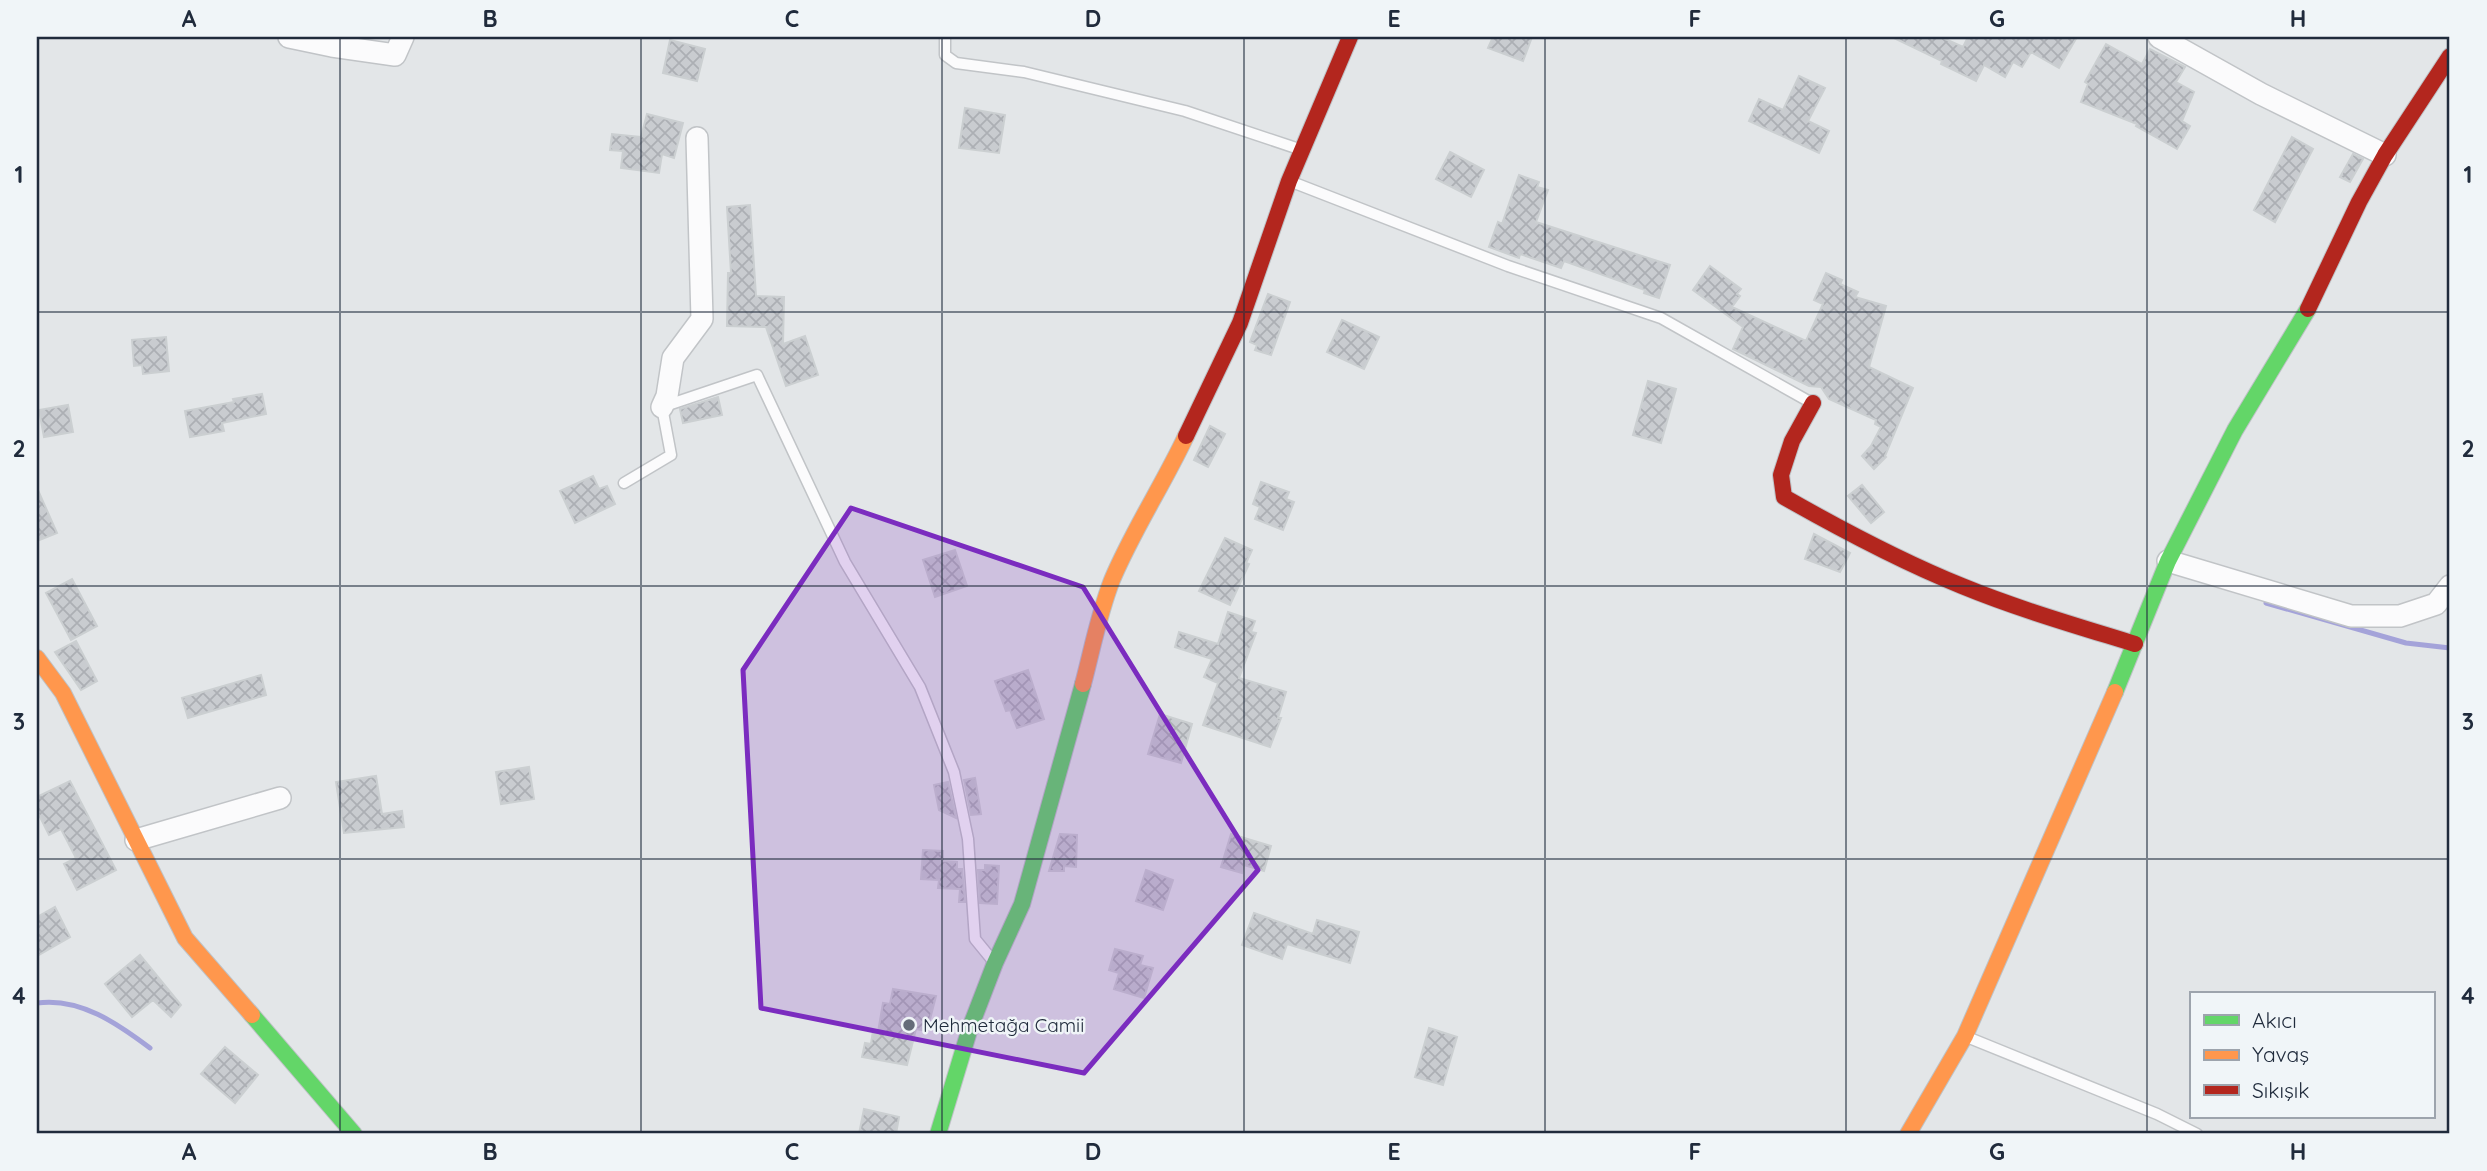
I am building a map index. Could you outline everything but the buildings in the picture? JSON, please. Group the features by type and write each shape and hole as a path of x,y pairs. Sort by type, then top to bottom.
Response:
{"street":[{"path":"289,37 395,55 403,37"},
{"path":"938,1134 970,1028 1022,904 1111,583 1128,545 1168,474 1240,323 1289,181 1350,37"},
{"path":"2159,37 2261,94 2385,155"},
{"path":"1908,1134 1965,1036 2050,845 2168,561 2241,419 2312,303 2359,202 2385,155 2450,56"},
{"path":"662,407 667,396 673,358 702,319 696,138"},
{"path":"1813,403 1792,441 1781,475 1784,497 1850,535 1939,577 2056,620 2135,644"},
{"path":"2168,561 2351,616 2400,616 2436,604 2450,586"},
{"path":"37,658 63,693 185,938 354,1134"},
{"path":"136,840 280,798"}],"lane":[{"path":"944,37 945,55 956,63 1024,72 1185,111 1302,149"},
{"path":"1289,181 1508,266 1661,318 1813,403"},
{"path":"624,483 671,455 662,407 757,375 845,562 920,687 940,735 954,772 968,839 975,939 995,963"},
{"path":"1965,1036 2157,1114 2197,1134"}],"highlighted area":[{"path":"851,508 1083,587 1258,870 1084,1073 761,1008 743,670"}],"waterway":[{"path":"2266,603 2406,643 2450,648"},
{"path":"37,1003 53,1002 83,1008 112,1022 150,1048"}],"traffic: fast":[{"path":"2115,692 2168,561 2235,430 2308,309"},
{"path":"938,1134 970,1028 1022,904 1083,684"},
{"path":"252,1015 354,1134"}],"traffic: slow":[{"path":"1083,684 1099,618 1112,580 1186,436"},
{"path":"37,658 63,693 185,938 252,1015"},
{"path":"1908,1134 1965,1036 2115,692"}],"traffic: jam":[{"path":"1186,436 1240,323 1289,181 1350,37"},
{"path":"2308,309 2359,202 2385,155 2450,56"},
{"path":"1813,403 1792,441 1781,475 1784,497 1939,576 2026,610 2135,644"}],"place":[{"name":"Mehmetağa Camii","path":"909,1025"}]}
